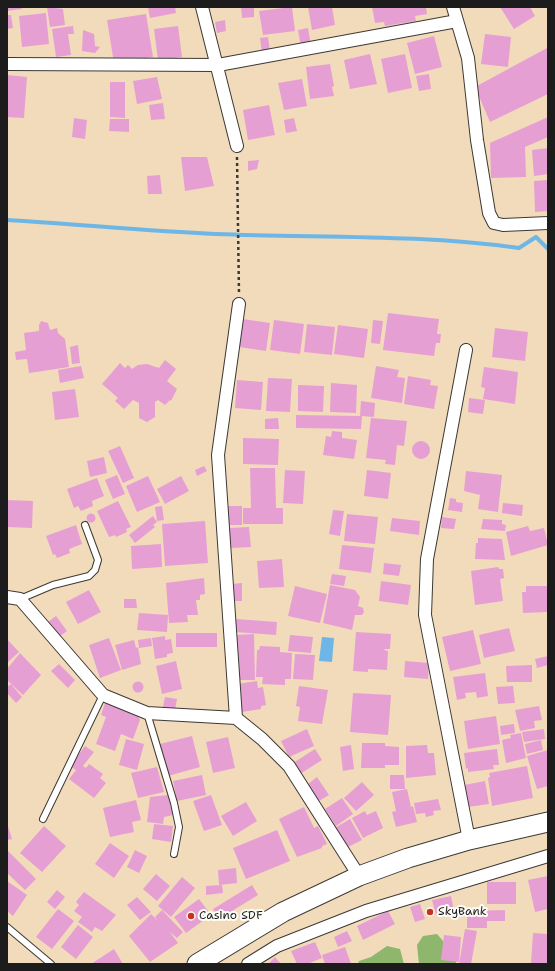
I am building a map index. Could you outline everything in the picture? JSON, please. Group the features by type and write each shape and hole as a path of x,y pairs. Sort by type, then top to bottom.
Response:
{"main road":[{"path":"197,964 283,912 359,876 408,858 469,840 548,822"}],"street":[{"path":"202,7 238,146"},
{"path":"453,7 468,58 477,140 489,213 494,223 503,225 548,223"},
{"path":"7,64 218,65 457,21"},
{"path":"236,718 218,455 238,304"},
{"path":"466,350 427,559 425,615 469,840"},
{"path":"7,597 20,599 103,695 147,713 236,718 262,739 289,766 359,876"},
{"path":"248,964 277,946 366,911 548,856"}],"lane":[{"path":"20,599 53,584 89,576 95,570 98,560 85,526"},
{"path":"43,819 103,695"},
{"path":"147,713 174,803 179,827 174,854"},
{"path":"7,926 51,964"}],"path":[{"path":"238,146 238,304"}],"green space":[{"path":"437,934 456,956 456,964 419,964 417,945 423,936"},
{"path":"387,946 400,949 404,964 358,964 359,961 371,957"}],"water":[{"path":"322,637 334,638 332,662 319,661"}],"building":[{"path":"7,7 21,7 22,9 7,11"},
{"path":"47,7 63,9 65,25 50,27"},
{"path":"148,7 175,7 176,13 150,18"},
{"path":"241,7 254,7 254,17 242,18"},
{"path":"292,7 295,31 263,35 259,11"},
{"path":"308,7 332,7 335,25 312,30"},
{"path":"372,7 426,7 427,14 415,16 416,21 385,26 384,22 375,23"},
{"path":"500,7 530,7 535,16 514,29"},
{"path":"46,13 49,44 22,47 19,16"},
{"path":"146,14 153,57 114,63 107,20"},
{"path":"7,15 11,15 13,28 7,29"},
{"path":"225,20 226,31 217,33 215,22"},
{"path":"73,26 74,34 68,34 71,55 56,57 52,29"},
{"path":"178,26 182,57 158,60 154,29"},
{"path":"308,28 311,46 301,47 298,30"},
{"path":"83,30 94,34 95,46 100,47 95,53 82,51"},
{"path":"485,34 511,37 508,67 481,64"},
{"path":"434,36 442,67 415,74 407,43"},
{"path":"268,37 270,52 262,53 260,38"},
{"path":"547,48 548,94 490,122 475,87"},
{"path":"370,54 377,84 350,89 344,60"},
{"path":"405,54 412,88 388,93 381,59"},
{"path":"330,64 334,86 332,87 334,96 310,99 306,67"},
{"path":"429,74 431,89 419,91 416,76"},
{"path":"7,75 27,77 24,118 7,117"},
{"path":"157,77 162,99 137,104 133,81"},
{"path":"302,79 307,106 284,110 278,83"},
{"path":"110,82 125,82 125,118 110,117"},
{"path":"163,103 165,119 151,120 149,105"},
{"path":"269,105 275,135 248,140 243,110"},
{"path":"548,117 548,137 525,147 526,177 491,178 490,143"},
{"path":"74,118 87,120 85,139 72,137"},
{"path":"294,118 297,131 286,133 284,120"},
{"path":"110,119 129,119 129,132 109,131"},
{"path":"548,148 548,174 534,176 532,150"},
{"path":"181,157 207,157 214,186 185,191"},
{"path":"259,160 257,169 248,171 248,161"},
{"path":"160,175 162,194 148,194 147,176"},
{"path":"548,180 548,211 535,212 534,181"},
{"path":"388,313 439,319 437,334 441,334 440,343 436,343 434,356 383,350"},
{"path":"243,319 270,323 266,351 239,347"},
{"path":"274,320 304,324 300,354 270,350"},
{"path":"373,320 383,321 380,344 371,343"},
{"path":"41,321 48,323 50,330 57,328 58,333 65,339 69,367 29,373 27,359 16,360 15,352 26,350 24,333 39,331"},
{"path":"307,324 335,327 332,355 304,352"},
{"path":"338,325 368,329 364,358 334,354"},
{"path":"495,328 528,332 525,361 492,357"},
{"path":"78,345 80,363 72,364 70,347"},
{"path":"165,360 176,369 167,381 177,389 171,401 170,400 165,405 158,400 155,402 155,417 147,422 139,418 139,403 133,400 124,409 115,401 118,398 102,384 120,363 125,368 128,365 132,369 138,365 147,364 159,368"},
{"path":"81,366 84,378 60,383 58,370"},
{"path":"376,366 399,370 397,377 405,378 402,403 371,398"},
{"path":"484,367 518,372 515,404 483,399 485,388 481,387"},
{"path":"408,376 431,380 430,385 438,386 434,409 404,404"},
{"path":"268,378 292,379 290,412 266,411"},
{"path":"237,380 263,382 261,410 235,408"},
{"path":"331,383 357,385 356,413 330,412"},
{"path":"298,385 324,386 323,412 298,411"},
{"path":"75,389 79,417 55,420 52,392"},
{"path":"469,398 485,400 483,414 468,412"},
{"path":"361,401 375,403 374,417 362,416 361,429 296,428 296,415 360,416"},
{"path":"278,418 279,429 265,429 265,419"},
{"path":"371,418 407,421 404,446 397,445 395,465 385,464 386,460 366,458"},
{"path":"332,431 342,432 342,438 357,440 354,459 323,455 326,436 331,437"},
{"path":"243,438 279,439 278,465 243,464"},
{"path":"421,441 427,444 430,450 427,456 421,459 415,456 412,450 415,444"},
{"path":"120,446 134,478 123,483 108,451"},
{"path":"104,457 107,473 90,477 87,461"},
{"path":"204,466 207,471 197,476 195,470"},
{"path":"250,468 275,468 276,508 283,508 283,524 243,524 243,508 251,508"},
{"path":"285,470 305,471 303,504 283,503"},
{"path":"367,470 391,473 388,499 364,496"},
{"path":"466,471 502,475 498,512 478,509 480,495 464,491"},
{"path":"117,475 125,494 113,499 105,480"},
{"path":"148,476 160,502 137,512 126,486"},
{"path":"181,476 189,491 165,504 157,489"},
{"path":"97,478 104,496 92,501 93,506 81,511 78,506 74,508 67,489"},
{"path":"450,498 456,499 456,502 463,503 462,512 448,510"},
{"path":"7,500 33,501 32,528 7,527"},
{"path":"118,501 131,527 126,529 127,532 116,537 115,535 109,537 97,511"},
{"path":"503,503 523,505 522,516 502,513"},
{"path":"162,506 164,520 157,521 155,507"},
{"path":"225,506 242,506 242,525 226,525"},
{"path":"333,510 344,511 340,536 329,534"},
{"path":"91,513 96,518 91,523 86,518"},
{"path":"347,514 378,517 375,544 344,541"},
{"path":"153,516 157,522 153,525 155,527 135,543 129,535"},
{"path":"442,517 456,519 454,529 441,528"},
{"path":"392,518 420,521 419,535 390,531"},
{"path":"483,519 502,520 502,524 506,525 505,531 481,529"},
{"path":"205,521 208,563 165,566 162,524"},
{"path":"76,525 82,544 69,549 70,553 57,558 55,554 53,555 46,536"},
{"path":"528,526 530,531 544,528 548,545 511,556 506,532"},
{"path":"249,527 251,547 230,548 229,528"},
{"path":"478,538 502,539 505,560 475,559 476,543 478,543"},
{"path":"161,544 162,567 132,569 131,546"},
{"path":"342,545 374,548 371,573 339,569"},
{"path":"282,559 284,587 259,588 257,561"},
{"path":"384,563 401,565 399,576 383,574"},
{"path":"498,567 499,569 503,569 504,578 500,579 503,601 475,605 471,571"},
{"path":"332,574 346,576 344,586 330,584"},
{"path":"204,578 205,594 200,595 200,600 196,600 198,615 187,615 188,622 169,623 166,583"},
{"path":"381,581 411,585 408,605 379,601"},
{"path":"242,583 242,601 232,601 232,584"},
{"path":"330,585 355,590 360,597 358,606 363,608 364,612 362,615 355,615 352,630 323,623"},
{"path":"295,586 327,594 320,623 288,616"},
{"path":"526,586 548,586 548,612 523,613 522,592 526,592"},
{"path":"89,590 101,612 78,624 66,602"},
{"path":"124,599 136,599 137,608 124,608"},
{"path":"139,613 168,615 167,632 137,630"},
{"path":"56,616 67,631 59,637 48,622"},
{"path":"236,619 277,622 276,635 235,632"},
{"path":"509,628 515,651 484,658 479,635"},
{"path":"473,630 481,664 450,671 442,637"},
{"path":"356,632 391,634 390,649 384,650 388,651 387,670 368,669 368,672 353,671"},
{"path":"176,633 217,633 217,647 176,647"},
{"path":"254,634 255,680 236,680 236,635"},
{"path":"290,635 313,637 311,653 288,651"},
{"path":"165,636 165,640 171,639 173,653 167,654 167,657 155,659 152,638"},
{"path":"109,638 121,670 100,678 89,645"},
{"path":"151,638 152,646 139,648 138,640"},
{"path":"7,639 19,652 7,663"},
{"path":"134,640 136,648 138,647 141,664 122,670 115,645"},
{"path":"260,646 280,647 280,652 292,653 291,679 285,679 285,685 262,684 263,677 256,677 257,650 259,650"},
{"path":"20,653 41,675 23,695 7,680 7,669"},
{"path":"295,654 315,655 313,680 293,679"},
{"path":"548,656 548,665 537,668 535,659"},
{"path":"176,661 182,689 162,694 156,666"},
{"path":"405,661 429,663 428,679 404,677"},
{"path":"59,664 75,680 68,688 51,671"},
{"path":"532,665 532,682 507,682 506,666"},
{"path":"485,673 488,696 477,698 476,692 465,693 466,698 457,700 453,677"},
{"path":"257,681 258,688 263,687 266,705 261,706 261,709 242,712 237,684"},
{"path":"136,682 140,682 142,683 142,691 136,692 133,689 133,685"},
{"path":"11,684 22,697 16,703 7,693 7,687"},
{"path":"299,686 328,690 322,724 298,721 300,707 296,706"},
{"path":"513,686 515,703 498,704 496,687"},
{"path":"353,693 391,695 388,735 350,732"},
{"path":"165,697 177,699 175,710 163,707"},
{"path":"105,703 138,715 140,720 133,739 121,734 115,751 96,744 106,717 101,715"},
{"path":"539,706 542,720 534,721 535,728 520,731 515,710"},
{"path":"496,716 500,744 468,749 464,721"},
{"path":"514,724 515,733 501,735 500,726"},
{"path":"307,729 314,746 289,757 281,741"},
{"path":"544,729 545,739 524,742 522,732"},
{"path":"521,733 526,758 506,763 502,740 511,738 510,735"},
{"path":"192,736 200,767 168,776 160,744"},
{"path":"228,737 235,768 213,773 206,742"},
{"path":"126,739 144,744 137,770 119,765"},
{"path":"541,740 543,750 527,754 525,744"},
{"path":"362,743 385,743 385,746 399,747 399,765 385,765 385,768 361,768"},
{"path":"351,745 354,769 343,771 340,747"},
{"path":"427,745 428,753 434,753 436,775 406,778 406,746"},
{"path":"85,746 94,752 83,766 86,768 89,764 103,774 100,778 106,783 94,798 69,779 76,770 70,766"},
{"path":"315,749 322,760 300,774 293,763"},
{"path":"497,749 499,765 493,765 494,769 468,772 468,768 466,769 464,753"},
{"path":"548,750 548,786 537,789 527,756"},
{"path":"527,766 533,798 492,806 488,778 490,777 489,773"},
{"path":"157,767 164,792 138,798 131,773"},
{"path":"202,775 206,795 177,801 173,781"},
{"path":"390,775 404,775 405,789 390,789"},
{"path":"317,777 329,795 319,801 308,784"},
{"path":"485,781 489,804 468,807 464,785"},
{"path":"362,782 374,795 356,811 344,798"},
{"path":"407,789 411,807 413,806 417,822 396,827 392,812 396,811 392,792"},
{"path":"168,795 173,815 164,817 163,824 147,822 150,797"},
{"path":"211,795 222,825 204,831 193,801"},
{"path":"342,798 353,814 336,826 325,809"},
{"path":"438,799 441,810 433,811 434,815 426,817 425,813 416,814 414,803"},
{"path":"136,800 141,820 132,822 134,832 110,837 103,808"},
{"path":"246,802 257,821 233,836 221,816"},
{"path":"304,807 314,828 318,826 327,844 322,846 322,848 297,857 279,819"},
{"path":"365,811 367,815 376,811 383,828 363,838 352,818"},
{"path":"350,819 362,840 344,849 333,829"},
{"path":"7,823 12,839 7,840"},
{"path":"154,824 173,826 171,842 152,839"},
{"path":"44,826 66,846 42,872 20,853"},
{"path":"277,830 290,861 246,879 233,848"},
{"path":"110,843 129,856 114,878 95,864"},
{"path":"135,850 147,856 139,873 127,867"},
{"path":"8,851 36,879 25,890 7,873"},
{"path":"236,868 237,883 219,885 218,870"},
{"path":"156,874 170,886 157,901 143,889"},
{"path":"548,876 548,909 535,912 528,880"},
{"path":"182,877 195,888 171,917 158,906"},
{"path":"7,881 27,895 13,916 7,911"},
{"path":"487,882 516,882 516,904 487,904"},
{"path":"222,885 223,893 206,895 206,886"},
{"path":"252,885 258,895 219,919 213,909"},
{"path":"57,890 65,897 55,909 47,902"},
{"path":"84,892 116,915 102,931 95,927 92,932 78,922 82,917 74,911 79,905 76,902"},
{"path":"451,896 454,911 436,915 432,900"},
{"path":"137,897 151,912 140,920 127,905"},
{"path":"199,899 211,915 186,933 174,917"},
{"path":"420,904 425,919 415,922 410,907"},
{"path":"58,909 74,921 52,949 36,937"},
{"path":"162,910 183,932 177,938 170,932 178,943 150,962 129,936 151,914 158,921 155,917"},
{"path":"505,910 505,921 487,921 487,928 467,928 467,911"},
{"path":"388,911 395,924 363,940 357,926"},
{"path":"78,925 93,937 76,959 61,947"},
{"path":"465,929 477,931 471,964 459,964"},
{"path":"347,931 352,941 338,947 334,937"},
{"path":"533,933 548,934 548,964 531,963"},
{"path":"444,935 461,937 459,962 441,960"},
{"path":"315,942 322,958 307,964 297,964 291,951"},
{"path":"345,947 351,964 325,964 322,955"},
{"path":"114,949 123,964 91,964"},
{"path":"275,957 281,964 268,964"}],"waterway":[{"path":"7,220 216,234 443,240 519,248 536,237 548,249"}],"place":[{"name":"SkyBank","path":"430,912"},
{"name":"Casino SDF","path":"191,916"}]}
